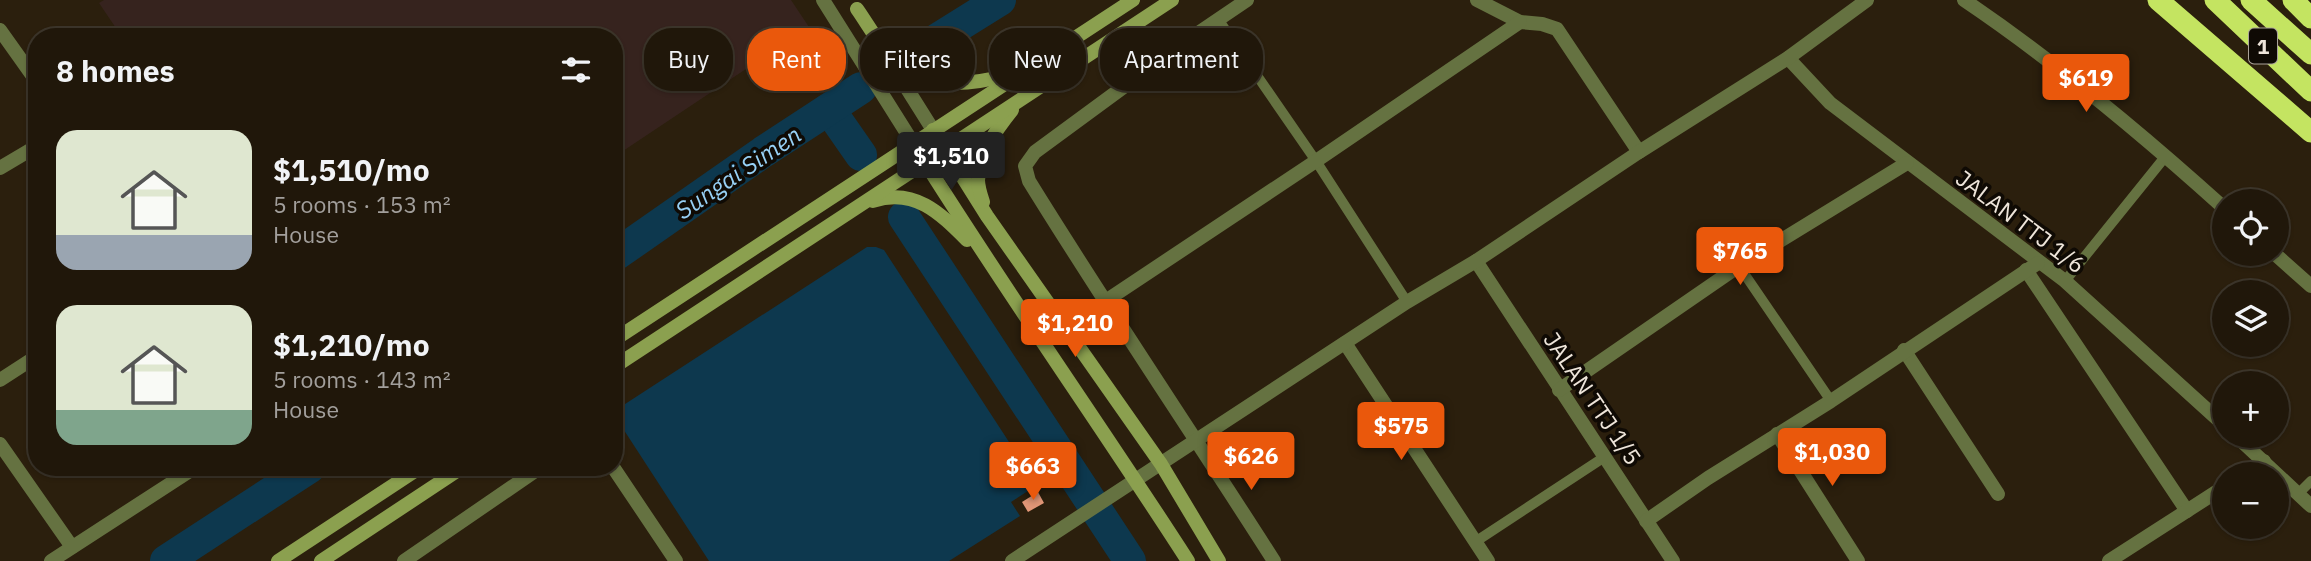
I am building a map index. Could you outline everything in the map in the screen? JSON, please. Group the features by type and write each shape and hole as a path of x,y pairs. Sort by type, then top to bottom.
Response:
{"highway":[{"path":"2158,0 2311,132"},
{"name":"1","path":"2215,0 2311,91"},
{"name":"1","path":"2251,0 2311,54"},
{"path":"2293,0 2311,18"}],"street":[{"path":"823,0 985,258 1137,480 1188,561"},
{"path":"1086,30 1133,0"},
{"path":"623,361 1172,0"},
{"path":"1247,0 1035,152 1025,166 1029,181 1104,302 1198,441 1274,561"},
{"path":"1478,0 1520,22 1542,24 1557,29 1639,152"},
{"path":"1012,561 1407,302 1476,261 1639,152 1788,58 1867,0"},
{"path":"1964,0 2002,26 2212,198"},
{"path":"854,4 889,53 918,77 933,82 961,83 989,80"},
{"path":"854,4 987,216 1161,464 1219,561"},
{"path":"1104,302 1520,22"},
{"path":"0,30 28,69"},
{"name":"JALAN TTJ 1/6","path":"1788,58 1830,103 2032,266 2065,281 2212,414"},
{"path":"623,334 992,91"},
{"path":"987,216 978,182 986,148 997,128 1025,96"},
{"path":"0,168 28,151"},
{"path":"1559,390 1739,266 1907,163"},
{"path":"857,207 889,196 920,202 943,216 985,258"},
{"name":"JALAN TTJ 1/5","path":"1476,261 1673,561"},
{"path":"1646,521 2032,266 2187,511"},
{"path":"2288,266 2311,286"},
{"path":"1345,344 1482,552 1469,561"},
{"path":"1904,350 1998,494"},
{"path":"0,380 28,362"},
{"path":"1777,434 1858,561"},
{"path":"0,444 72,547"},
{"path":"2249,448 2311,506"},
{"path":"51,561 182,476"},
{"path":"278,561 407,476"},
{"path":"321,561 449,476"},
{"path":"404,561 528,476"},
{"path":"619,476 676,561"},
{"path":"2109,561 2212,495"}],"lane":[{"path":"1218,19 1316,161 1407,302"},
{"path":"2065,281 2165,157"},
{"path":"1739,266 1831,401"},
{"path":"1482,552 1605,456"},
{"path":"2298,494 2311,481"}],"shaded area":[{"path":"104,0 791,0 809,27 747,28 747,68 733,78 733,28 644,28 644,91 713,91 623,151 623,28 116,28 99,3"}],"water":[{"path":"867,247 876,247 884,250 1037,485 1011,502 1020,516 949,561 709,561 623,429 623,405"}],"building":[{"path":"1038,492 1044,503 1028,512 1022,502"}],"waterway":[{"name":"Sungai Simen","path":"955,28 1000,0"},
{"name":"Sungai Simen","path":"623,250 763,152 860,89"},
{"path":"829,109 861,155"},
{"path":"904,217 1130,561"},
{"name":"Sungai Simen","path":"166,561 296,476"}]}
